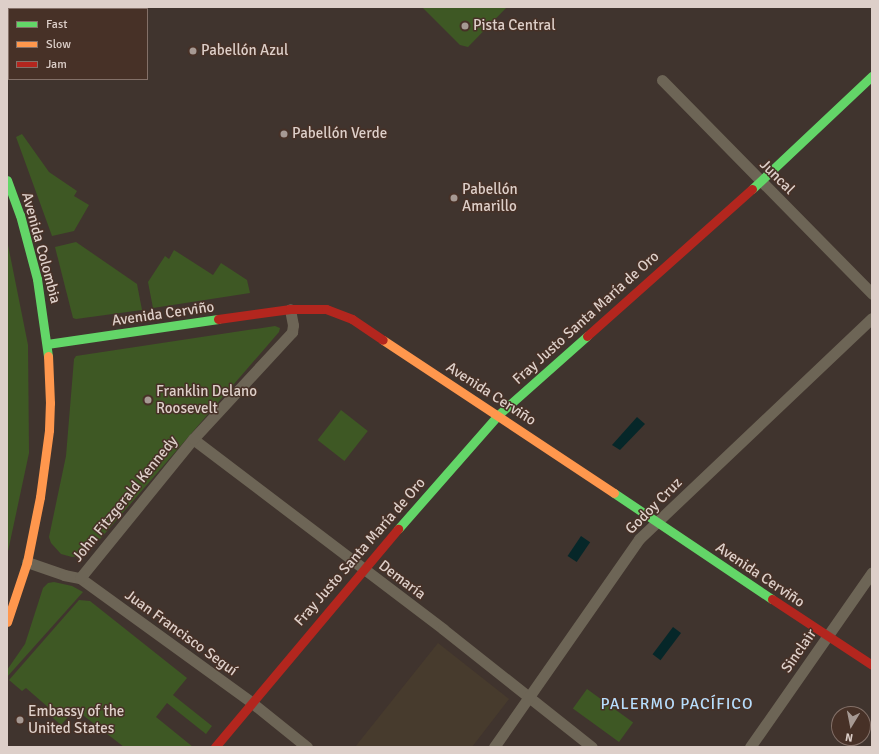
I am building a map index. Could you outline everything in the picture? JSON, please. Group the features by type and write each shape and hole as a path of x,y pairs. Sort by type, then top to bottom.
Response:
{"main road":[{"name":"Fray Justo Santa María de Oro","path":"215,747 363,569 498,416 761,181 872,76"},
{"name":"Avenida Colombia","path":"7,180 20,215 37,279 47,344 49,430 40,497 27,562 7,622"},
{"name":"Avenida Cerviño","path":"47,344 290,309 326,309 352,319 529,435 656,522 872,665"}],"street":[{"name":"Juncal","path":"662,80 872,294"},
{"name":"John Fitzgerald Kennedy","path":"80,578 193,439 292,332 293,325 290,309"},
{"name":"Godoy Cruz","path":"494,747 639,539 872,318"},
{"name":"Demaría","path":"193,439 443,629 528,698 592,747"},
{"name":"Juan Francisco Seguí","path":"27,562 64,575 80,578 251,702 307,747"},
{"name":"Sinclair","path":"750,747 872,572"}],"shaded area":[{"path":"438,643 509,699 472,747 355,747"}],"green space":[{"path":"7,7 88,7 8,8 7,47"},
{"name":"Pista Central","path":"422,7 507,7 468,47 460,45"},
{"path":"22,134 49,172 77,191 74,196 89,205 74,231 52,236 16,137"},
{"path":"7,240 28,345 29,453 7,556"},
{"path":"76,242 137,284 142,310 76,319 73,318 55,247"},
{"path":"174,250 213,275 221,263 247,280 250,293 153,308 148,282 165,256 169,259"},
{"path":"275,326 280,328 279,332 101,538 81,556 72,557 61,554 51,543 49,537 66,456 74,359 76,356"},
{"path":"341,410 368,431 344,461 318,440"},
{"path":"54,582 72,586 83,592 7,677 7,670 25,644 43,588 48,583"},
{"path":"79,600 90,601 187,678 173,695 212,726 206,734 167,703 156,717 193,747 124,747 75,709 61,725 46,712 49,708 26,688 22,691 9,680"},
{"path":"587,689 633,723 619,742 573,708"}],"water":[{"path":"637,417 645,424 620,450 612,445"},
{"path":"581,536 590,542 577,562 568,556"},
{"path":"673,627 681,633 661,660 653,654"}],"traffic: fast":[{"path":"752,189 872,76"},
{"path":"7,180 20,215 37,279 48,356"},
{"path":"47,344 218,319"},
{"path":"398,529 498,415 587,336"},
{"path":"614,493 772,599"}],"traffic: slow":[{"path":"383,340 614,493"},
{"path":"7,622 27,562 40,497 49,430 50,403 48,356"}],"traffic: jam":[{"path":"587,336 752,189"},
{"path":"218,319 290,309 326,309 352,319 383,340"},
{"path":"215,747 398,529"},
{"path":"772,599 872,665"}],"place":[{"name":"Pista Central","path":"465,26"},
{"name":"Pabellón Azul","path":"193,51"},
{"name":"Pabellón Verde","path":"284,134"},
{"name":"Pabellón Amarillo","path":"454,198"},
{"name":"Franklin Delano Roosevelt","path":"148,400"},
{"name":"Embassy of the United States","path":"20,720"}],"district":[{"name":"PALERMO PACÍFICO","path":"677,704"}]}
